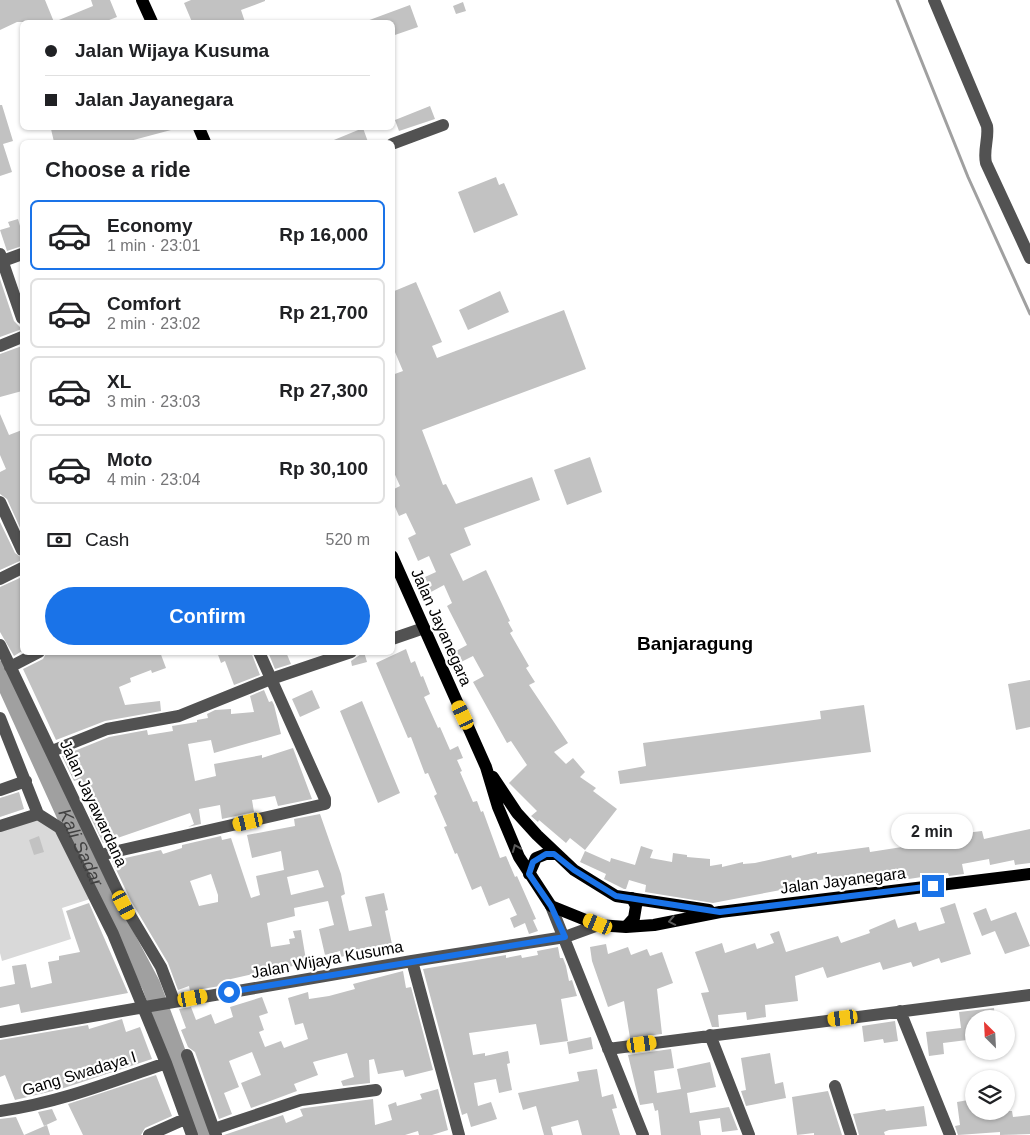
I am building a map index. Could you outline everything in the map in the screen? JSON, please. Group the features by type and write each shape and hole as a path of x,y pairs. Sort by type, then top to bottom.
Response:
{"main road":[{"path":"143,0 151,20"},
{"name":"Jalan Jayanegara","path":"395,563 486,767 498,807 519,857 551,906 598,924 626,927 654,925 720,912 1030,874"},
{"name":"Jalan Jayanegara","path":"486,767 517,813 554,854 574,870 616,896 720,912"},
{"path":"529,874 536,858 546,854 554,854"},
{"path":"626,927 634,918 636,906 632,898"}],"street":[{"path":"934,0 987,126 988,135 984,152 986,163 1030,258"},
{"path":"395,143 443,125"},
{"path":"20,254 1,259 20,312"},
{"path":"0,346 20,338"},
{"path":"0,502 20,546"},
{"path":"0,579 20,569"},
{"path":"395,638 424,628"},
{"name":"Jalan Jayawardana","path":"0,645 130,916 161,967 169,1002"},
{"path":"10,667 34,655"},
{"path":"100,855 324,804 325,799 260,655"},
{"path":"52,751 106,729 179,716 271,679 343,655"},
{"path":"0,718 38,814 60,828 113,934 144,1007 192,1135"},
{"path":"0,790 26,781"},
{"path":"0,826 38,814"},
{"path":"551,906 643,1135"},
{"name":"Jalan Wijaya Kusuma","path":"0,1032 412,961 565,937 598,924"},
{"path":"412,961 455,1134"},
{"path":"608,1048 1030,995"},
{"path":"900,1011 950,1135"},
{"path":"710,1035 749,1135"},
{"path":"187,1055 215,1132 301,1100 376,1090"},
{"name":"Gang Swadaya I","path":"0,1110 31,1106 68,1097 166,1063"},
{"path":"836,1086 851,1135"},
{"path":"148,1135 186,1119"}],"shaded area":[{"path":"37,818 57,831 90,899 62,908 71,939 2,961 0,953 0,829"}],"building":[{"path":"0,0 45,0 53,20 20,20 20,22 0,30"},
{"path":"91,0 110,0 117,17 109,20 59,20 93,6"},
{"path":"191,0 265,0 241,10 244,20 191,20 184,3"},
{"path":"463,2 466,11 456,14 453,6"},
{"path":"410,5 418,27 395,35 395,20 369,20"},
{"path":"0,105 2,105 13,141 3,144 12,172 0,176"},
{"path":"430,106 435,119 399,131 395,120"},
{"path":"51,130 171,130 134,140 54,140"},
{"path":"358,130 364,130 367,140 334,140"},
{"path":"496,177 499,185 504,183 518,215 474,233 458,192"},
{"path":"18,219 20,247 7,251 0,230 10,227 8,222"},
{"path":"0,279 14,321 20,327 20,330 0,337"},
{"path":"416,282 442,342 432,346 437,358 564,310 586,369 422,430 443,485 446,484 456,504 532,477 540,500 464,528 471,545 450,554 463,581 486,570 510,621 508,622 513,631 510,633 529,666 526,668 535,682 529,685 568,743 554,752 566,764 573,758 585,772 580,777 596,788 593,791 617,809 585,850 570,838 566,843 539,820 538,822 531,816 537,811 509,783 527,765 511,741 507,743 473,682 484,676 473,656 461,662 456,651 467,645 447,606 452,603 444,585 431,592 425,577 436,572 429,556 418,561 408,538 416,534 406,513 399,516 395,507 395,488 400,486 395,475 395,374 403,371 395,352 395,291"},
{"path":"500,291 509,312 468,330 459,310"},
{"path":"20,347 20,392 0,397 0,354"},
{"path":"0,414 9,435 20,431 20,528 7,499 0,494 0,472 6,469 0,455"},
{"path":"590,457 602,492 567,505 554,470"},
{"path":"0,522 15,553 20,557 20,561 0,570"},
{"path":"20,578 20,652 14,656 0,632 0,587"},
{"path":"406,649 411,663 415,661 421,677 423,676 430,694 424,697 450,750 458,746 463,758 457,760 462,771 460,772 473,802 477,801 481,812 483,811 500,858 506,856 515,877 517,876 536,919 533,920 538,931 529,934 525,923 514,928 510,918 517,915 509,898 489,906 481,886 472,890 444,827 447,826 434,796 437,794 428,773 425,774 411,737 408,738 376,663"},
{"path":"45,655 161,655 166,668 152,673 151,670 130,678 131,682 119,687 125,705 160,701 161,711 105,721 56,740 23,669 43,659"},
{"path":"218,655 252,655 260,675 234,685 225,661 221,663"},
{"path":"269,655 287,655 291,664 275,669"},
{"path":"360,655 365,655 367,662 352,666 351,661"},
{"path":"1030,680 1030,727 1016,730 1008,684"},
{"path":"264,690 269,702 272,701 274,705 281,734 214,753 211,740 188,744 195,781 216,776 214,764 262,755 262,758 293,748 312,799 278,806 275,796 252,800 254,812 222,819 220,805 199,809 201,824 188,827 194,824 190,813 103,843 90,816 95,814 84,787 80,779 74,781 62,756 109,737 147,730 148,735 173,731 172,726 197,722 197,720 208,718 207,714 215,710 231,709 231,714 254,712 250,696"},
{"path":"312,690 320,708 300,717 292,699"},
{"path":"362,701 400,793 378,803 340,711"},
{"path":"864,705 871,752 620,784 618,771 646,766 643,743 821,719 820,711"},
{"path":"19,792 24,809 0,817 0,798"},
{"path":"320,814 341,874 345,894 341,896 349,931 372,926 365,897 384,893 388,910 385,911 393,949 356,960 355,953 341,957 340,951 325,955 319,929 334,925 328,901 294,908 295,916 267,923 271,947 290,944 289,939 295,938 293,931 301,930 306,960 292,963 293,966 275,970 276,976 254,980 253,974 231,979 232,984 190,991 189,986 178,990 168,963 131,901 112,861 161,850 163,854 182,848 182,845 221,836 222,840 231,838 251,898 260,895 256,876 284,870 281,851 252,858 247,835 295,826 294,819","holes":["318,870 324,887 291,895 287,877","211,874 218,895 218,902 199,906 190,881"]},
{"path":"1030,829 1030,863 1015,865 1014,860 990,865 989,859 962,864 964,874 949,876 948,873 863,886 862,880 826,886 825,879 798,885 798,889 787,892 786,889 713,903 645,892 646,885 629,880 626,889 624,889 604,879 606,874 580,862 585,851 610,862 611,858 635,865 641,846 653,850 650,858 672,862 673,853 687,855 687,857 710,859 710,866 722,864 722,867 743,862 743,864 755,863 791,855 792,858 817,852 817,854 869,847 870,852 934,842 933,838 982,831 984,839"},
{"path":"39,836 44,852 34,855 29,840"},
{"path":"89,903 128,993 21,1013 19,1004 0,1008 0,987 15,984 12,966 26,964 31,988 52,983 48,962 59,960 59,956 80,952 66,911"},
{"path":"955,903 971,954 941,963 939,958 913,967 911,962 883,970 880,962 827,978 823,967 795,976 798,1001 765,1005 766,1017 747,1020 746,1012 718,1015 719,1027 712,1027 701,993 709,992 695,952 722,943 725,953 755,943 757,949 774,943 770,934 779,931 786,952 838,936 841,943 870,933 869,930 895,919 898,928 916,922 919,931 945,923 940,908"},
{"path":"986,908 991,921 1016,912 1030,946 1005,954 995,931 982,936 973,913"},
{"path":"606,944 608,954 628,947 631,955 647,949 650,956 662,952 673,983 657,989 662,1034 630,1038 624,1001 608,1007 592,961 590,947"},
{"path":"558,947 560,958 563,958 569,981 572,980 577,996 561,999 568,1041 540,1045 536,1024 469,1033 473,1055 485,1053 485,1056 508,1051 510,1063 507,1064 512,1090 499,1093 496,1079 474,1083 478,1106 491,1102 497,1119 471,1127 467,1113 462,1115 423,969 506,955 506,958 521,955 522,958 538,955 537,951"},
{"path":"403,971 406,988 411,987 433,1070 405,1077 403,1070 378,1074 374,1059 369,1060 370,1083 343,1086 341,1081 354,1077 347,1053 313,1062 318,1075 294,1084 297,1091 251,1108 241,1083 261,1075 252,1052 229,1061 239,1087 224,1093 232,1114 219,1119 195,1052 188,1047 181,1030 186,1028 179,1009 191,1007 196,1020 211,1014 215,1024 233,1017 230,1007 262,997 268,1013 259,1016 264,1030 259,1032 265,1047 281,1041 284,1048 308,1039 303,1023 295,1025 288,998 308,992 309,999 329,996 355,989 353,984"},
{"path":"994,1008 994,1010 976,1010"},
{"path":"965,1011 965,1040 943,1043 944,1054 929,1056 926,1032 961,1028 959,1012"},
{"path":"122,1019 126,1032 140,1027 152,1059 61,1089 15,1100 5,1075 0,1077 0,1040 88,1025 89,1029"},
{"path":"895,1021 898,1041 884,1043 883,1039 864,1042 862,1026"},
{"path":"591,1037 593,1049 569,1054 567,1042"},
{"path":"671,1049 674,1068 654,1071 657,1093 681,1089 677,1069 710,1062 716,1087 687,1093 690,1113 729,1107 738,1130 722,1132 720,1118 699,1121 701,1135 661,1135 658,1110 655,1111 653,1103 640,1105 628,1055"},
{"path":"770,1053 775,1084 783,1082 786,1098 746,1106 741,1091 746,1090 741,1058"},
{"path":"597,1069 602,1097 613,1094 617,1108 612,1109 620,1135 582,1135 578,1120 551,1127 553,1135 544,1135 536,1106 523,1110 518,1093 579,1081 577,1072"},
{"path":"156,1075 172,1116 145,1128 141,1135 83,1135 68,1104"},
{"path":"438,1089 448,1130 432,1135 419,1135 418,1131 405,1135 224,1135 283,1115 286,1123 303,1116 300,1109 373,1099 375,1125 392,1120 388,1105 396,1102 397,1106 422,1099 420,1094"},
{"path":"828,1091 842,1135 814,1135 814,1133 797,1135 792,1097"},
{"path":"965,1101 965,1120 1015,1120 1015,1117 1030,1115 1030,1134 1000,1135 1000,1132 958,1135 955,1126 960,1125 957,1102"},
{"path":"924,1106 927,1126 889,1130 884,1132 885,1135 859,1135 853,1114 885,1109 886,1111"},
{"path":"52,1109 57,1120 44,1126 38,1112"},
{"path":"16,1117 24,1135 0,1135 0,1119"},
{"path":"47,1125 50,1135 24,1135"}],"waterway":[{"path":"897,0 968,177 1030,314"},
{"name":"Kali Sadar","path":"0,670 96,881 151,985 207,1135"}],"district":[{"name":"Banjaragung","path":"695,643"}],"route":[{"path":"229,992 565,937 551,906 529,874 536,858 546,854 554,854 574,870 616,896 720,912 933,886"}]}
